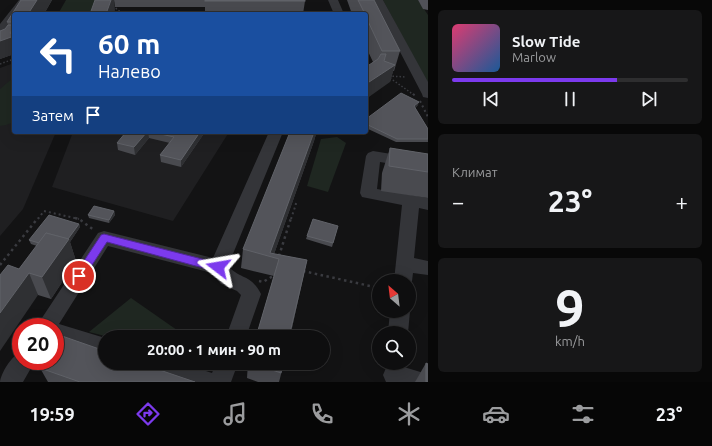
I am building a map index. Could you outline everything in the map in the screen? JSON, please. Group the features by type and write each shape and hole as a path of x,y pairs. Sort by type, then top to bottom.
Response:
{"main road":[{"path":"424,0 428,6"}],"street":[{"path":"19,0 24,0"},
{"path":"15,12 24,0"},
{"path":"333,0 338,12"},
{"path":"378,0 423,95"},
{"path":"0,31 12,16"},
{"path":"218,267 271,134"},
{"path":"428,165 373,156 368,193 428,204"},
{"path":"410,201 404,273 428,268"},
{"path":"52,318 104,238 218,267 228,279 244,285 251,294 238,330"},
{"path":"64,335 98,346"},
{"path":"10,382 18,370"},
{"path":"171,370 207,382"},
{"path":"220,382 224,370"},
{"path":"394,373 419,382"}],"path":[{"path":"111,4 121,12"},
{"path":"0,64 12,60"},
{"path":"408,77 386,75 423,95"},
{"path":"279,257 296,204 292,203"},
{"path":"0,265 44,211 79,219 104,238"},
{"path":"298,270 372,286"}],"shaded area":[{"path":"66,0 97,0 93,12 59,12"},
{"path":"383,0 418,0 428,15 428,84"},
{"path":"12,64 12,134 55,134 23,209 0,236 0,68"},
{"path":"12,79 12,123 0,126 0,89"},
{"path":"72,134 228,134 173,221 52,187"},
{"path":"337,137 346,143 328,192 307,186 321,139"},
{"path":"131,298 177,330 98,330 98,334 89,332"}],"building":[{"path":"21,0 37,0 29,12 13,12"},
{"path":"95,0 111,0 107,12 91,12"},
{"path":"305,0 305,1 205,1"},
{"path":"358,0 374,0 400,51 382,51 368,21 368,12 364,12"},
{"path":"12,14 12,22 7,22"},
{"path":"8,25 12,25 12,30 10,33 12,34 12,37 0,41 0,31 5,29"},
{"path":"381,54 386,54 384,61 395,65 368,83 368,66 378,59"},
{"path":"401,93 419,102 414,106 428,129 428,139 397,139 368,125 368,118"},
{"path":"124,134 145,134 134,147 117,143"},
{"path":"161,134 199,134 181,160 160,155 174,137"},
{"path":"289,134 313,134 270,253 307,260 291,330 258,330 279,259 243,249"},
{"path":"390,148 428,154 428,172 389,166"},
{"path":"94,206 114,211 109,220 88,215"},
{"path":"49,215 79,224 68,239 46,233 39,243 29,240"},
{"path":"313,219 338,226 333,243 307,236"},
{"path":"46,233 69,239 42,277 29,273 0,313 0,275 8,265 19,269"},
{"path":"64,337 98,349 98,370 160,370 195,382 80,382 46,370 64,370"},
{"path":"426,363 428,364 428,382 426,382"},
{"path":"272,370 282,370 281,373"}],"route":[{"path":"79,276 104,238 218,267"}]}
